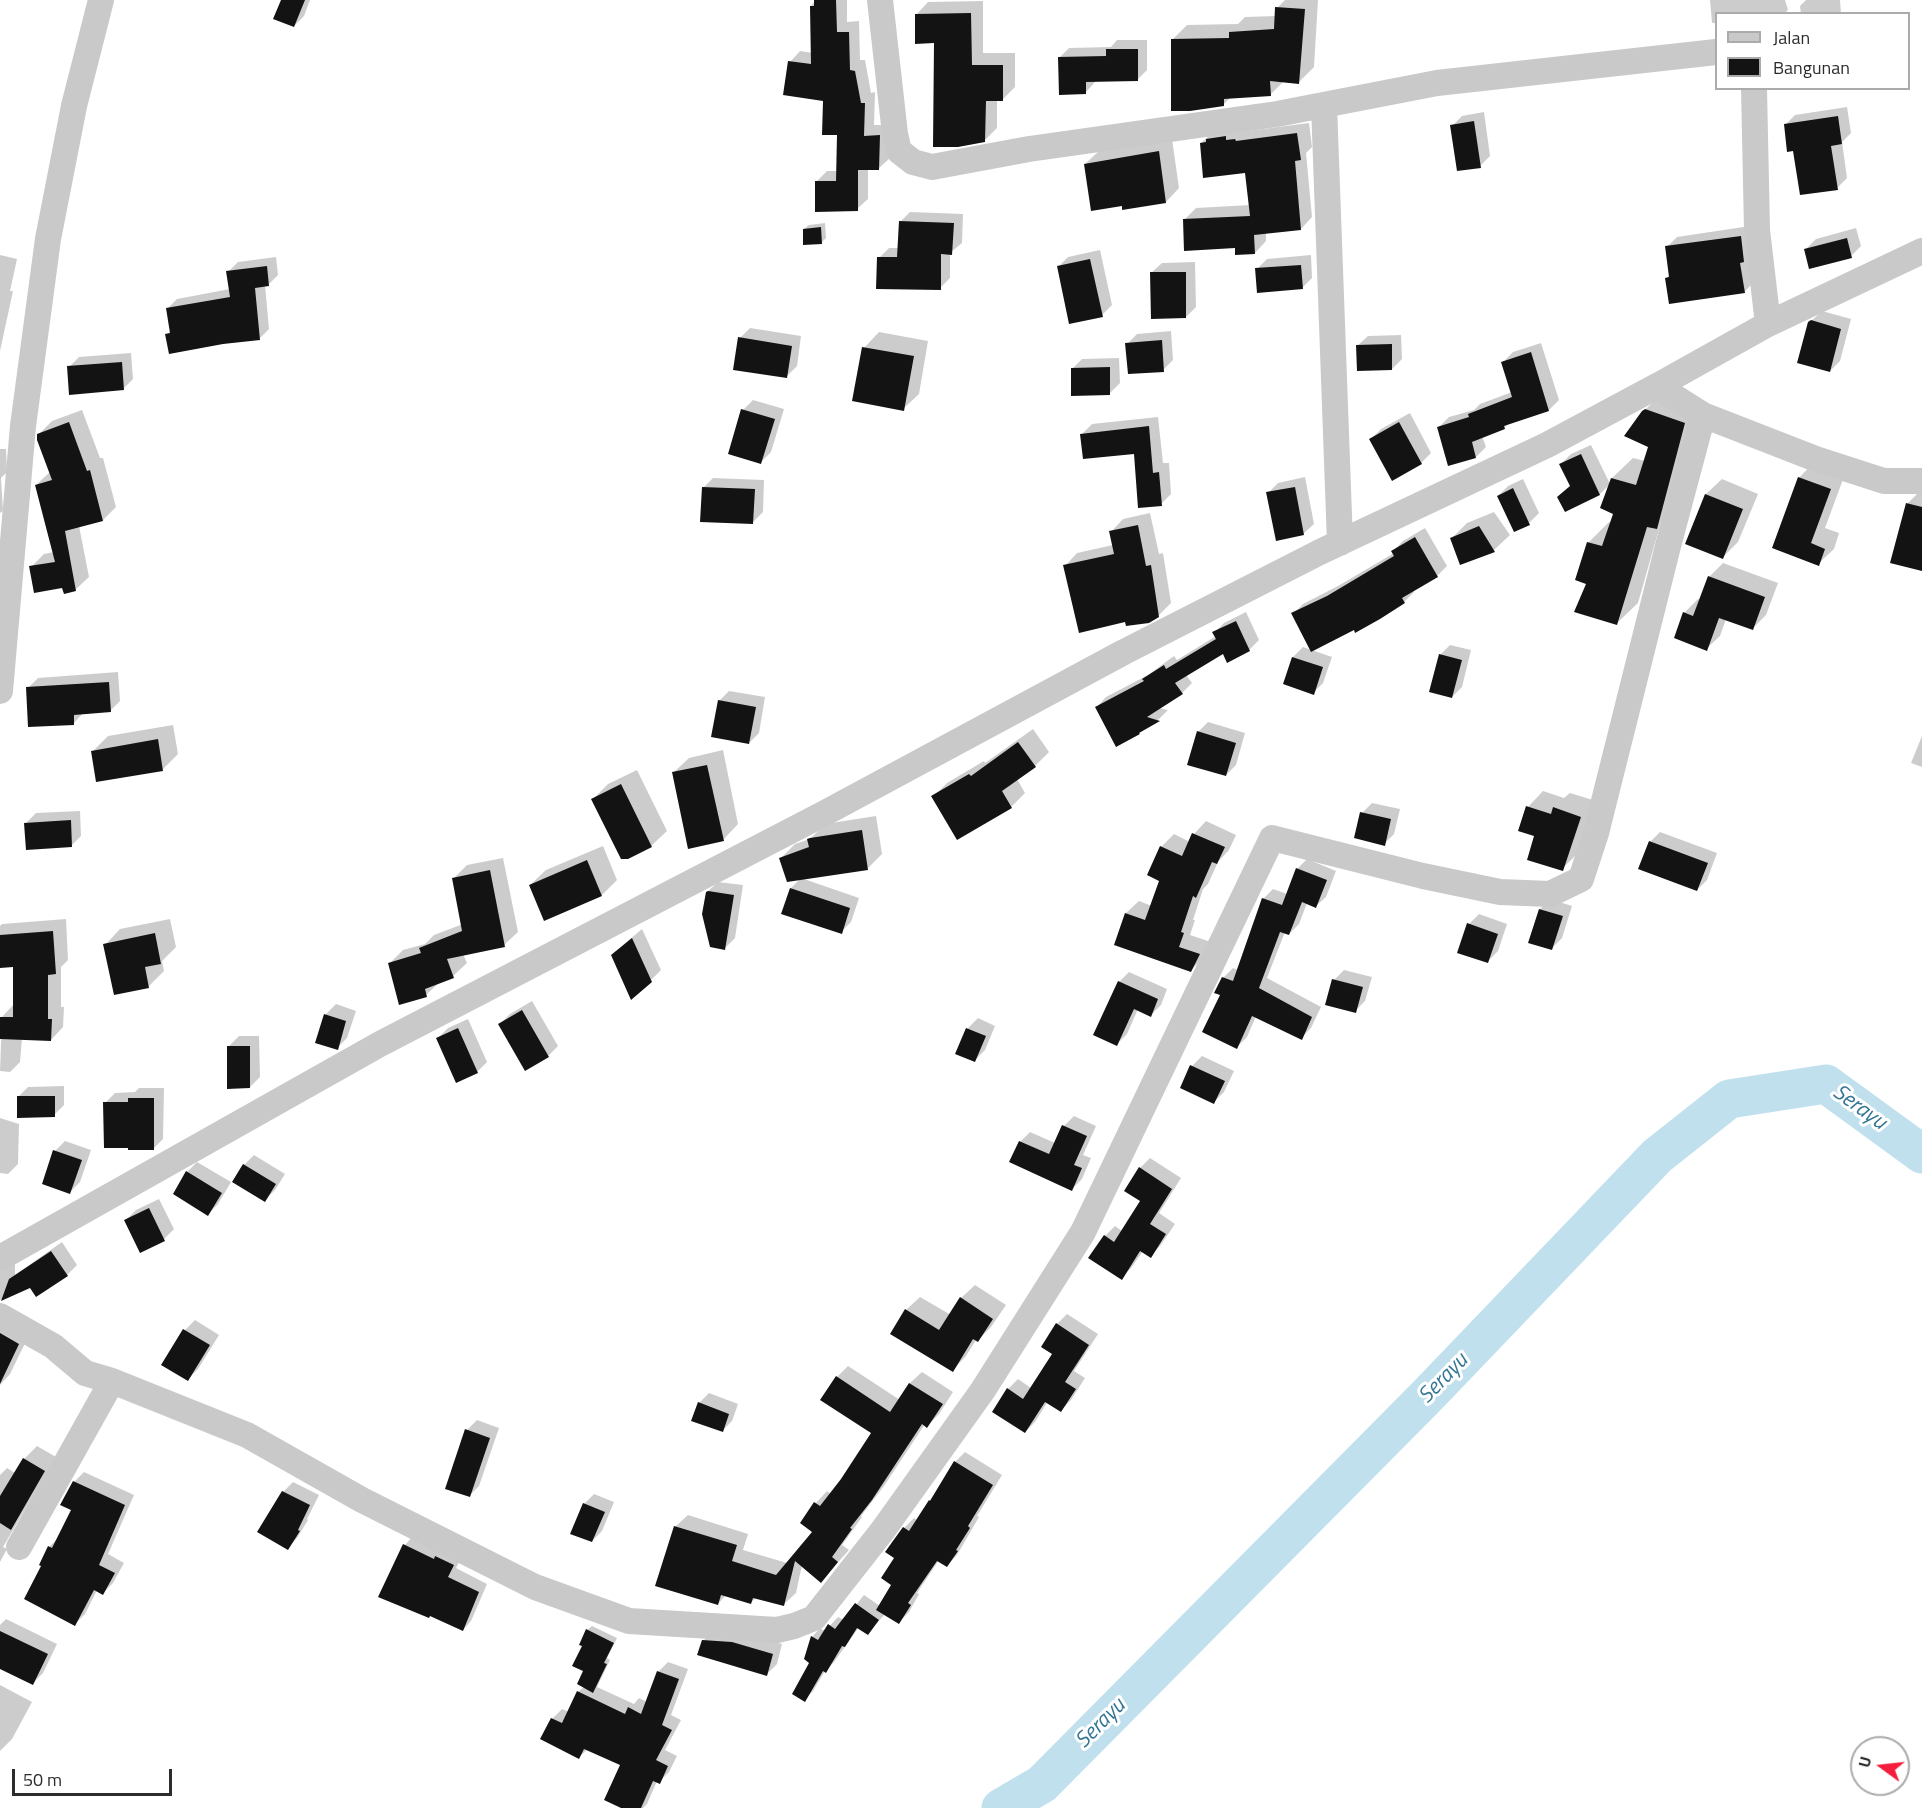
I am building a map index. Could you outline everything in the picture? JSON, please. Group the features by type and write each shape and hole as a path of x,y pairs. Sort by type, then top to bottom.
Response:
{"street":[{"path":"0,692 23,426 48,239 74,105 101,0"},
{"path":"880,0 895,134 899,151 913,162 932,167 1029,149 1276,114 1437,83 1715,52"},
{"path":"1754,90 1757,230 1768,324"},
{"path":"1324,105 1340,543"},
{"path":"0,1258 380,1044 825,813 1124,652 1340,543 1547,445 1768,324 1922,251"},
{"path":"1657,386 1703,415 1816,459 1884,481 1922,481"},
{"path":"0,1316 53,1346 85,1372 247,1435 362,1500 535,1587 629,1622 777,1630 814,1618 883,1530 983,1390 1083,1232 1272,838 1423,876 1500,892 1550,894 1581,879 1596,833 1703,415"},
{"path":"19,1547 112,1381"}],"building":[{"path":"281,0 305,0 294,27 273,19"},
{"path":"814,0 836,0 837,32 849,32 850,70 855,71 861,103 865,103 864,136 880,135 879,170 858,170 858,211 815,212 815,181 836,181 837,135 822,135 823,101 783,95 788,61 811,64 810,6 814,6"},
{"path":"1275,7 1305,9 1299,84 1270,81 1271,96 1224,99 1224,106 1171,111 1171,39 1229,38 1229,32 1274,29"},
{"path":"971,13 972,65 1003,65 1003,101 986,101 985,142 958,147 933,147 934,43 915,44 915,14"},
{"path":"1106,49 1138,49 1138,81 1086,82 1086,94 1059,95 1058,57 1106,56"},
{"path":"1838,116 1842,144 1831,146 1838,190 1800,195 1793,151 1787,152 1784,124"},
{"path":"1474,121 1481,168 1457,171 1450,125"},
{"path":"1297,133 1301,160 1295,161 1301,230 1254,235 1255,254 1235,255 1235,248 1184,251 1183,219 1250,216 1245,173 1203,178 1200,143 1206,142 1206,139 1226,136 1226,140 1235,139 1236,141"},
{"path":"1159,151 1166,203 1122,210 1122,206 1091,211 1084,164"},
{"path":"899,221 954,223 952,255 941,254 941,290 876,289 877,257 897,257"},
{"path":"821,227 822,244 803,245 803,229"},
{"path":"1741,236 1744,262 1740,263 1745,293 1669,304 1665,278 1669,277 1665,246"},
{"path":"1847,238 1852,258 1809,269 1804,249"},
{"path":"1090,259 1103,317 1069,324 1057,266"},
{"path":"1301,265 1303,289 1257,293 1255,268"},
{"path":"267,266 269,286 255,288 260,340 169,354 165,334 170,333 166,308 230,297 226,271"},
{"path":"1150,272 1186,272 1186,318 1151,319"},
{"path":"1811,320 1841,329 1830,372 1797,363 1808,322"},
{"path":"738,337 792,346 787,378 733,370"},
{"path":"1162,340 1164,372 1128,374 1125,343"},
{"path":"1392,344 1392,370 1357,371 1356,345"},
{"path":"862,347 914,356 904,411 852,401"},
{"path":"1531,352 1549,411 1504,426 1505,429 1472,442 1476,458 1448,466 1437,427 1469,417 1468,414 1512,397 1501,362"},
{"path":"122,362 124,390 69,395 67,366"},
{"path":"1110,367 1110,395 1071,396 1071,368"},
{"path":"741,409 775,419 761,464 728,454"},
{"path":"1645,409 1685,423 1657,529 1647,527 1617,625 1574,612 1586,584 1575,580 1587,542 1602,546 1613,514 1600,508 1611,478 1636,485 1648,447 1624,436"},
{"path":"69,422 87,471 90,470 103,521 65,531 76,591 64,594 62,588 34,593 29,566 55,562 35,485 52,480 37,440 37,434"},
{"path":"1399,422 1422,464 1392,481 1369,439"},
{"path":"1149,426 1153,473 1159,472 1162,506 1138,508 1134,454 1083,459 1080,434"},
{"path":"1581,454 1600,495 1565,512 1557,497 1570,486 1559,464"},
{"path":"1798,477 1831,489 1811,543 1825,549 1819,566 1772,548"},
{"path":"702,487 755,489 753,524 700,522"},
{"path":"1295,487 1304,535 1276,541 1266,492"},
{"path":"1513,488 1530,525 1514,532 1497,496"},
{"path":"1705,494 1743,509 1723,559 1685,544"},
{"path":"1906,503 1922,507 1922,571 1890,563"},
{"path":"1138,525 1146,566 1151,565 1159,617 1149,623 1126,626 1125,622 1079,633 1063,565 1114,554 1109,531"},
{"path":"1479,526 1495,552 1460,565 1450,538"},
{"path":"1415,537 1438,577 1402,598 1405,603 1380,619 1355,633 1354,630 1311,652 1291,613 1327,596 1394,556 1391,551"},
{"path":"1708,576 1765,597 1753,630 1719,618 1707,651 1674,638 1683,612 1693,616"},
{"path":"1236,621 1250,651 1227,663 1223,654 1175,683 1183,694 1147,717 1160,721 1116,747 1095,707 1144,681 1142,679 1164,665 1166,669 1216,639 1212,632"},
{"path":"1439,654 1462,660 1452,698 1429,692"},
{"path":"1292,657 1323,667 1314,695 1283,684"},
{"path":"109,682 111,712 74,715 74,725 28,727 26,687"},
{"path":"718,700 756,707 749,744 711,737"},
{"path":"1197,731 1236,743 1226,776 1187,765"},
{"path":"158,739 163,771 96,782 91,751"},
{"path":"1018,742 1036,767 1002,791 1012,808 957,840 931,796 969,774 971,776"},
{"path":"707,765 724,841 688,849 672,772"},
{"path":"621,784 652,847 628,859 621,859 591,799"},
{"path":"1526,806 1551,814 1553,807 1581,817 1563,871 1527,860 1534,836 1518,831"},
{"path":"1360,812 1391,819 1385,846 1354,838"},
{"path":"71,820 72,847 26,850 24,823"},
{"path":"862,830 868,870 787,882 779,858 809,847 807,839"},
{"path":"1192,833 1225,847 1217,864 1212,862 1196,898 1193,896 1181,932 1184,933 1179,947 1200,954 1191,972 1114,945 1125,913 1145,920 1159,881 1147,875 1160,846 1182,856"},
{"path":"1649,841 1708,863 1697,891 1638,869"},
{"path":"587,860 602,896 544,921 529,885"},
{"path":"1296,868 1327,880 1316,908 1302,902 1289,935 1280,932 1259,988 1312,1017 1302,1040 1252,1016 1237,1049 1202,1032 1220,995 1214,993 1222,977 1233,981 1262,898 1282,905"},
{"path":"490,870 505,947 447,959 454,978 425,989 427,997 399,1005 388,963 421,953 419,948 462,931 452,878"},
{"path":"790,888 850,908 842,934 781,914"},
{"path":"708,891 734,895 725,950 710,947 702,914"},
{"path":"1539,909 1563,916 1552,950 1528,943"},
{"path":"1467,923 1498,934 1488,963 1457,953"},
{"path":"53,931 56,974 48,975 48,1019 52,1019 51,1041 0,1039 0,1017 13,1017 13,967 0,968 0,935"},
{"path":"155,933 161,964 145,967 149,988 114,995 103,944"},
{"path":"632,938 652,982 631,1000 611,955"},
{"path":"1332,979 1363,987 1356,1013 1325,1005"},
{"path":"1118,981 1158,999 1151,1017 1134,1009 1117,1046 1093,1035"},
{"path":"522,1010 549,1057 525,1071 498,1024"},
{"path":"324,1014 346,1021 338,1050 315,1043"},
{"path":"458,1028 478,1073 456,1083 436,1038"},
{"path":"966,1028 986,1036 975,1062 955,1054"},
{"path":"227,1046 250,1046 250,1088 227,1089"},
{"path":"1190,1065 1225,1081 1214,1104 1180,1088"},
{"path":"17,1096 55,1096 55,1117 17,1118"},
{"path":"128,1098 154,1098 154,1150 104,1148 103,1102 128,1102"},
{"path":"1062,1125 1087,1136 1074,1165 1082,1168 1072,1191 1009,1162 1019,1141 1049,1154"},
{"path":"53,1150 82,1160 70,1194 42,1184"},
{"path":"243,1164 276,1184 265,1202 232,1182"},
{"path":"1139,1167 1172,1189 1150,1224 1166,1234 1151,1258 1140,1251 1122,1280 1088,1258 1104,1235 1114,1242 1140,1201 1124,1191"},
{"path":"186,1171 222,1193 208,1216 173,1194"},
{"path":"149,1208 165,1241 140,1253 124,1220"},
{"path":"51,1251 68,1276 36,1297 30,1288 1,1301 9,1279"},
{"path":"960,1297 993,1319 978,1342 973,1339 953,1372 890,1334 905,1309 939,1330"},
{"path":"1056,1323 1089,1345 1065,1382 1076,1389 1061,1412 1045,1402 1025,1433 992,1412 1007,1388 1023,1399 1052,1354 1041,1347"},
{"path":"183,1329 210,1345 188,1381 161,1365"},
{"path":"0,1333 19,1344 0,1384"},
{"path":"836,1376 890,1412 909,1383 943,1404 927,1428 922,1424 872,1500 850,1528 852,1529 832,1557 838,1562 821,1583 795,1561 784,1606 753,1598 751,1604 721,1595 718,1605 655,1586 674,1526 737,1545 732,1561 776,1575 812,1532 800,1523 814,1502 820,1506 871,1433 820,1400"},
{"path":"698,1402 729,1414 723,1432 691,1421"},
{"path":"465,1429 490,1438 470,1497 445,1489"},
{"path":"23,1458 45,1471 11,1530 0,1523 0,1496"},
{"path":"954,1461 993,1485 968,1526 970,1528 956,1550 958,1551 947,1567 937,1561 908,1603 911,1605 899,1624 876,1610 891,1585 881,1578 894,1558 885,1552 903,1527 909,1531"},
{"path":"73,1481 125,1505 99,1565 115,1573 103,1595 94,1590 75,1626 24,1599 41,1566 39,1565 48,1546 52,1548 71,1510 60,1505"},
{"path":"282,1491 310,1505 298,1530 300,1531 288,1550 257,1532"},
{"path":"583,1503 605,1512 592,1542 570,1534"},
{"path":"403,1544 434,1559 435,1556 454,1565 448,1577 479,1592 463,1631 378,1597"},
{"path":"855,1603 879,1620 868,1635 857,1628 845,1647 842,1646 826,1673 823,1671 805,1702 792,1694 809,1663 804,1659 811,1636 818,1640 828,1624 835,1629"},
{"path":"586,1629 614,1643 593,1693 577,1684 583,1671 572,1666 582,1646 579,1645"},
{"path":"0,1631 48,1654 33,1685 0,1669"},
{"path":"702,1640 732,1642 773,1654 767,1676 697,1655"},
{"path":"657,1671 679,1679 662,1725 672,1730 656,1760 668,1766 660,1784 653,1781 641,1808 621,1808 604,1800 620,1765 584,1749 579,1759 540,1739 551,1718 562,1723 577,1691 625,1714 628,1707 641,1714"}],"waterway":[{"name":"Serayu","path":"1001,1808 1042,1784 1427,1396 1657,1156 1729,1099 1826,1084 1922,1154"}]}
